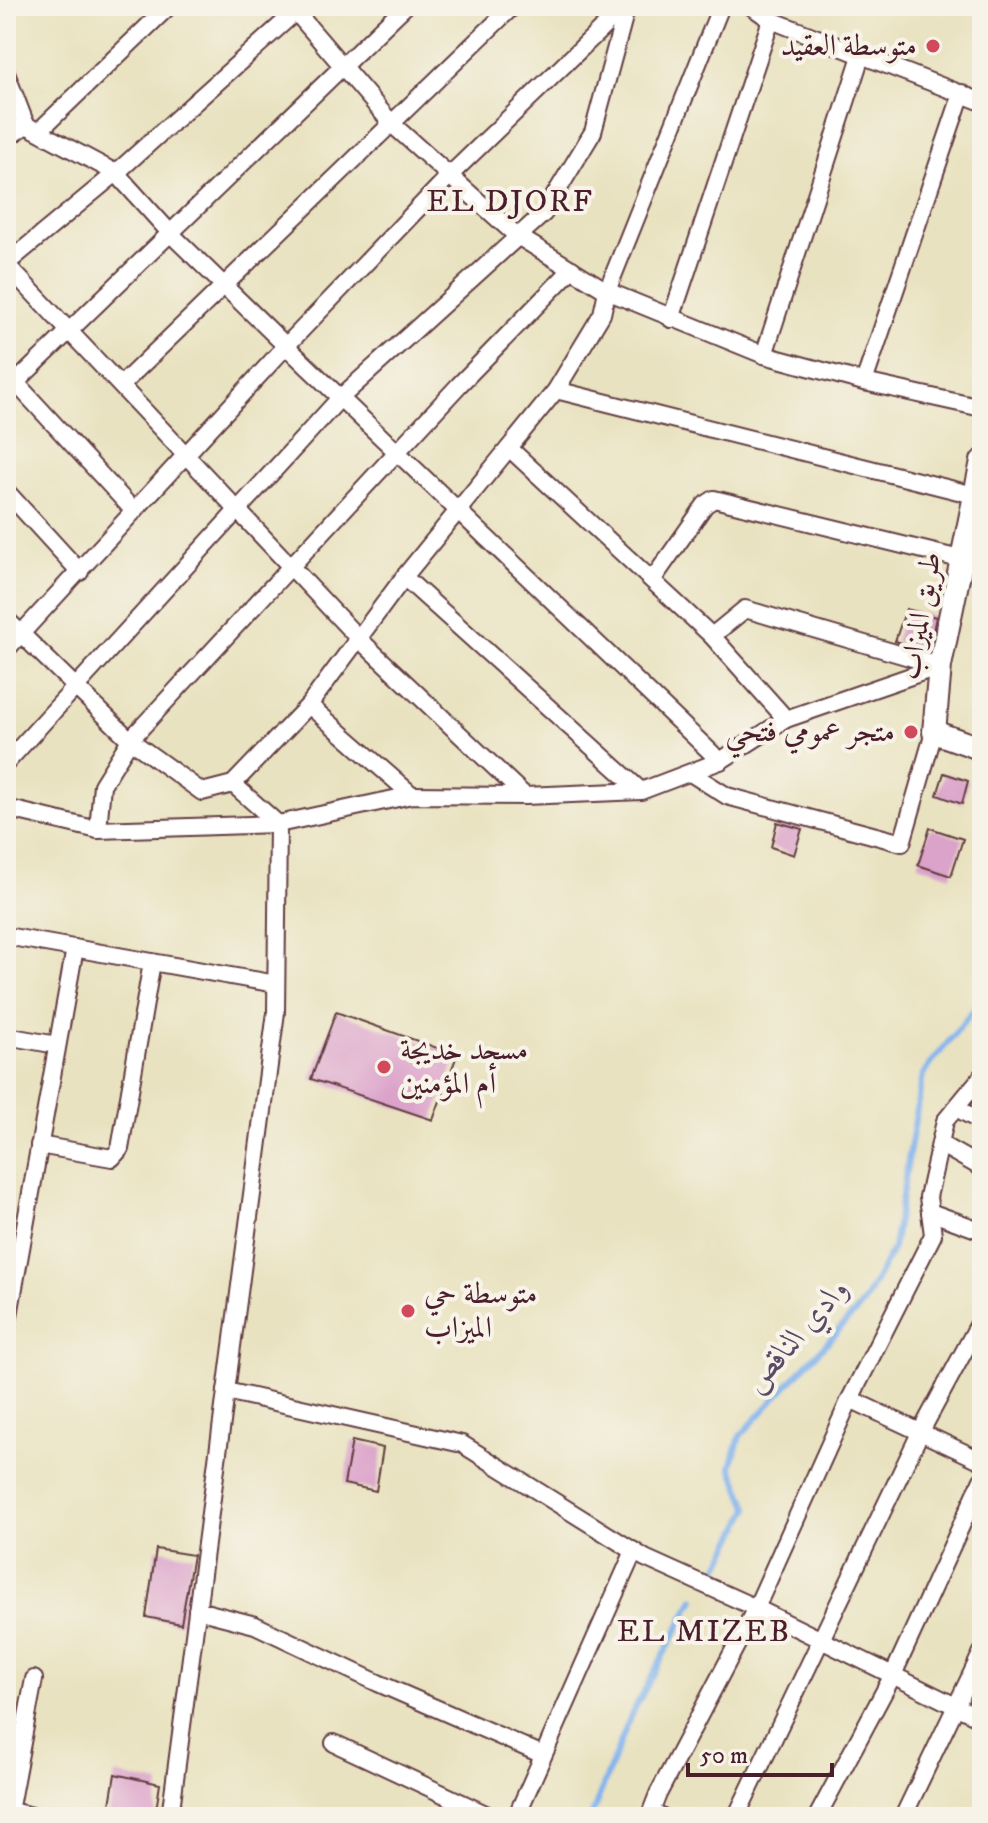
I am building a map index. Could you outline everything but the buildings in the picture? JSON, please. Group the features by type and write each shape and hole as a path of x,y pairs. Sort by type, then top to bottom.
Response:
{"street":[{"path":"6,139 33,128 169,6"},
{"path":"133,510 9,382 70,332 405,6"},
{"path":"121,385 513,6"},
{"path":"6,650 286,346 451,174 626,6"},
{"path":"6,763 340,398 516,235 544,213 593,132 626,6"},
{"path":"6,619 130,740 202,792 233,784 309,705 404,577 556,390 602,314 607,291 721,6"},
{"path":"751,6 771,20 982,102"},
{"path":"525,796 358,638 6,264 116,173 299,9 393,125 516,235 607,291 764,355 864,382 982,408"},
{"path":"671,319 771,20"},
{"path":"764,355 861,56"},
{"path":"6,73 33,128 116,173 172,235 286,346 720,761"},
{"path":"864,382 962,93"},
{"path":"98,830 102,785 130,740 572,269"},
{"path":"556,390 978,496"},
{"path":"509,448 712,636 786,719"},
{"name":"طريق الميزاب","path":"934,732 940,666 960,559 978,496 982,461"},
{"path":"6,491 80,572"},
{"path":"653,579 705,505 714,499 960,559"},
{"path":"404,577 641,791"},
{"path":"712,636 745,609 940,666"},
{"path":"6,808 98,830 278,824 412,795 525,796 641,791 720,761 786,719 940,666"},
{"path":"309,705 412,795"},
{"path":"692,774 727,796 902,843 934,732 982,749"},
{"path":"170,1817 276,1012 278,824 233,784"},
{"path":"6,936 276,984"},
{"path":"6,1332 10,1292 75,948"},
{"path":"39,1145 112,1158 120,1149 152,962"},
{"path":"6,1036 57,1045"},
{"path":"653,1815 756,1608 850,1399 933,1235 928,1197 945,1121 982,1076"},
{"path":"956,1108 982,1122"},
{"path":"940,1144 982,1168"},
{"path":"930,1212 982,1231"},
{"path":"736,1817 920,1433 982,1318"},
{"path":"226,1391 462,1444 634,1551 982,1719"},
{"path":"850,1399 982,1461"},
{"path":"817,1817 893,1675 982,1480"},
{"path":"516,1817 634,1551"},
{"path":"197,1610 255,1625 543,1755"},
{"path":"903,1817 982,1652"},
{"path":"34,1679 8,1813 37,1817"},
{"path":"334,1743 492,1817"}],"waterway":[{"name":"وادي الناقص","path":"717,1570 749,1509 731,1467 740,1436 863,1304 893,1248 923,1074 982,999"},
{"path":"591,1817 631,1715 694,1599"}],"place":[{"name":"متوسطة العقيد","path":"933,46"},
{"name":"متجر عمومي فتحي","path":"911,732"},
{"name":"مسجد خديجة أم المؤمنين","path":"384,1067"},
{"name":"متوسطة حي الميزاب","path":"408,1311"}],"district":[{"name":"EL DJORF","path":"510,202"},
{"name":"EL MIZEB","path":"704,1632"}]}
